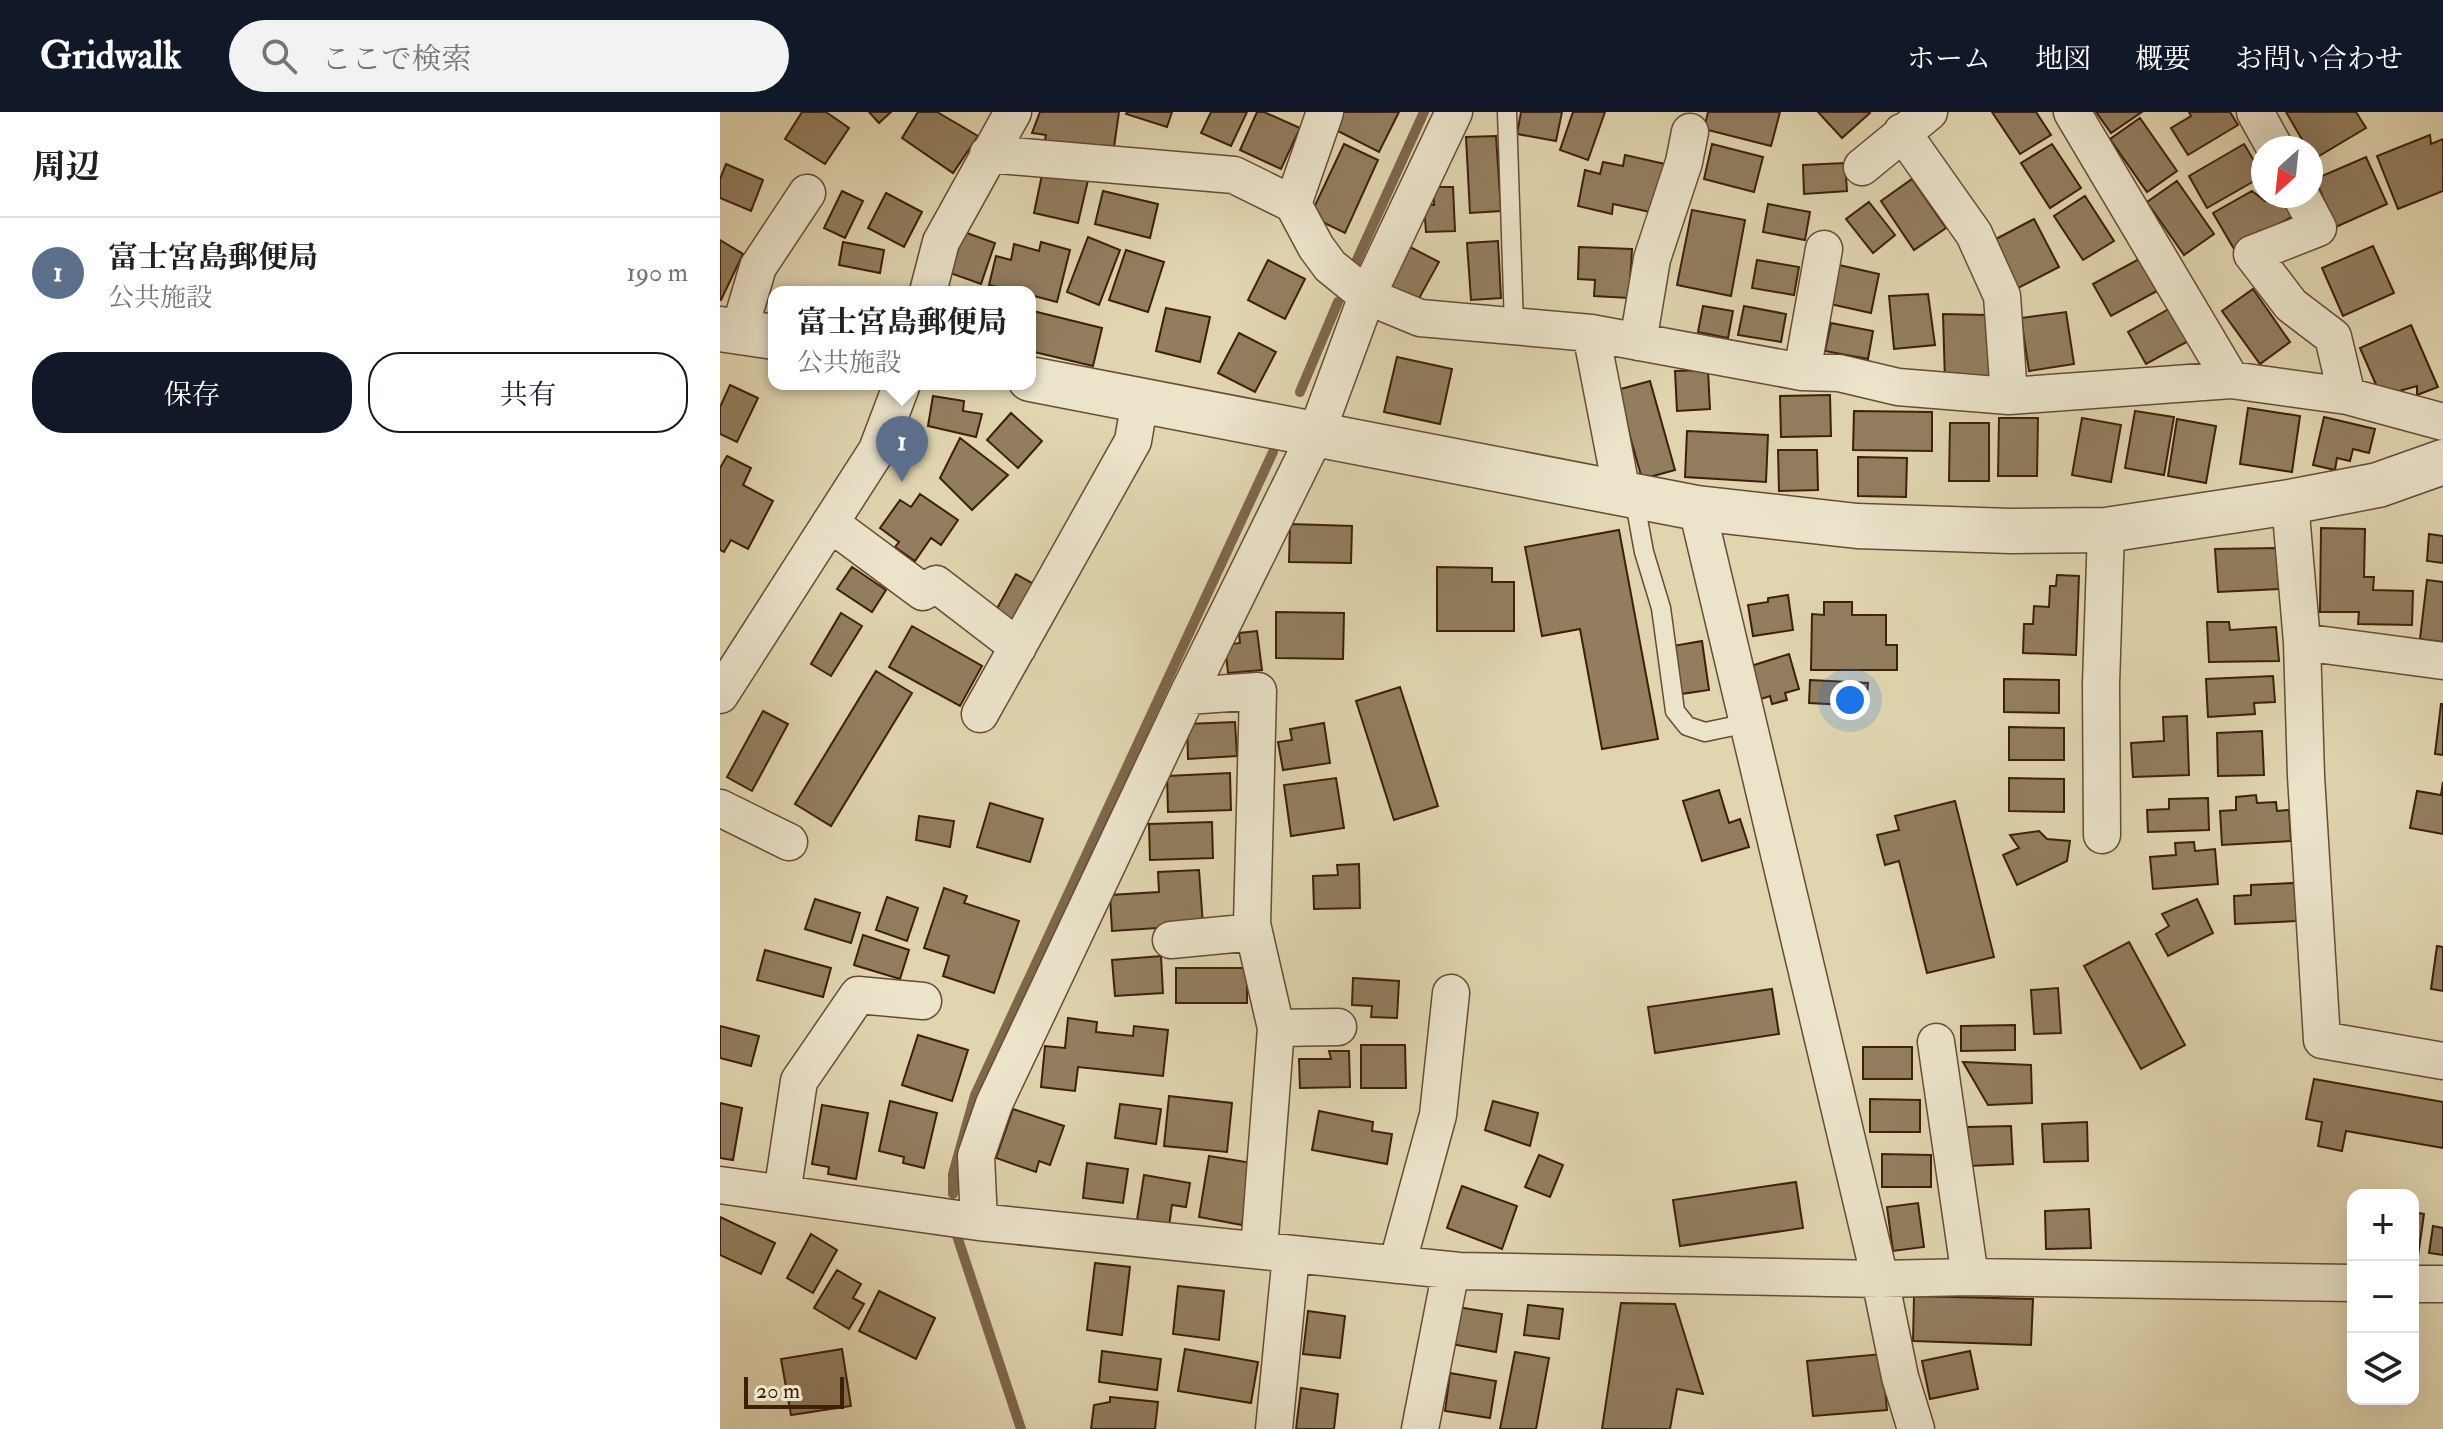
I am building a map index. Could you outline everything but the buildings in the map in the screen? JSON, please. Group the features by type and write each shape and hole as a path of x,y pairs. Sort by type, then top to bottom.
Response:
{"street":[{"path":"930,286 941,242 1013,112"},
{"path":"1293,204 1325,112"},
{"path":"979,1222 976,1156 994,1104 1187,696 1316,434 1367,296 1454,112"},
{"path":"2072,112 2231,380"},
{"path":"2255,112 2268,136"},
{"path":"1862,167 1915,122 1974,234 2002,296 2009,396"},
{"path":"1638,342 1652,259 1684,162 1690,132"},
{"path":"988,154 1234,175 1293,204 1330,266 1367,296 1420,318 1591,333 1802,372 1839,373 1898,387 2009,396 2231,380 2347,396 2443,422"},
{"path":"744,332 758,267 807,193"},
{"path":"2307,208 2318,228 2252,254 2291,305 2333,337 2347,396"},
{"path":"1802,372 1824,249"},
{"path":"1591,333 1628,494"},
{"path":"1036,380 1697,508 1857,526 2011,531 2106,530 2290,502 2378,485 2443,462"},
{"path":"720,695 877,450 900,390"},
{"path":"980,714 1133,441 1140,400"},
{"path":"2290,502 2302,642 2306,776 2322,1040 2443,1061"},
{"path":"1697,508 1880,1279 1900,1377 1916,1429"},
{"path":"830,523 923,592 936,584 1018,647"},
{"path":"2102,835 2101,684 2106,530"},
{"path":"2302,642 2443,661"},
{"path":"1187,696 1258,691 1252,924 1276,1028 1274,1429"},
{"path":"720,808 789,842"},
{"path":"1171,940 1254,932"},
{"path":"1397,1265 1438,1115 1451,993"},
{"path":"782,1194 799,1081 858,995 923,1001"},
{"path":"1276,1028 1338,1027"},
{"path":"1936,1042 1970,1277"},
{"path":"720,1185 979,1222 1451,1270 1880,1279 1970,1277 2347,1283"},
{"path":"1420,1429 1451,1270"},
{"path":"2419,1284 2443,1284"}],"lane":[{"path":"1507,112 1514,326"},
{"path":"1628,494 1661,608 1675,711 1687,726 1705,732 1748,723"}],"waterway":[{"path":"1356,262 1424,112"},
{"path":"1300,392 1338,302"},
{"path":"953,1194 953,1174 975,1095 1273,452"},
{"path":"957,1236 1021,1429"}],"place":[{"name":"富士宮島郵便局","path":"902,482"}]}
